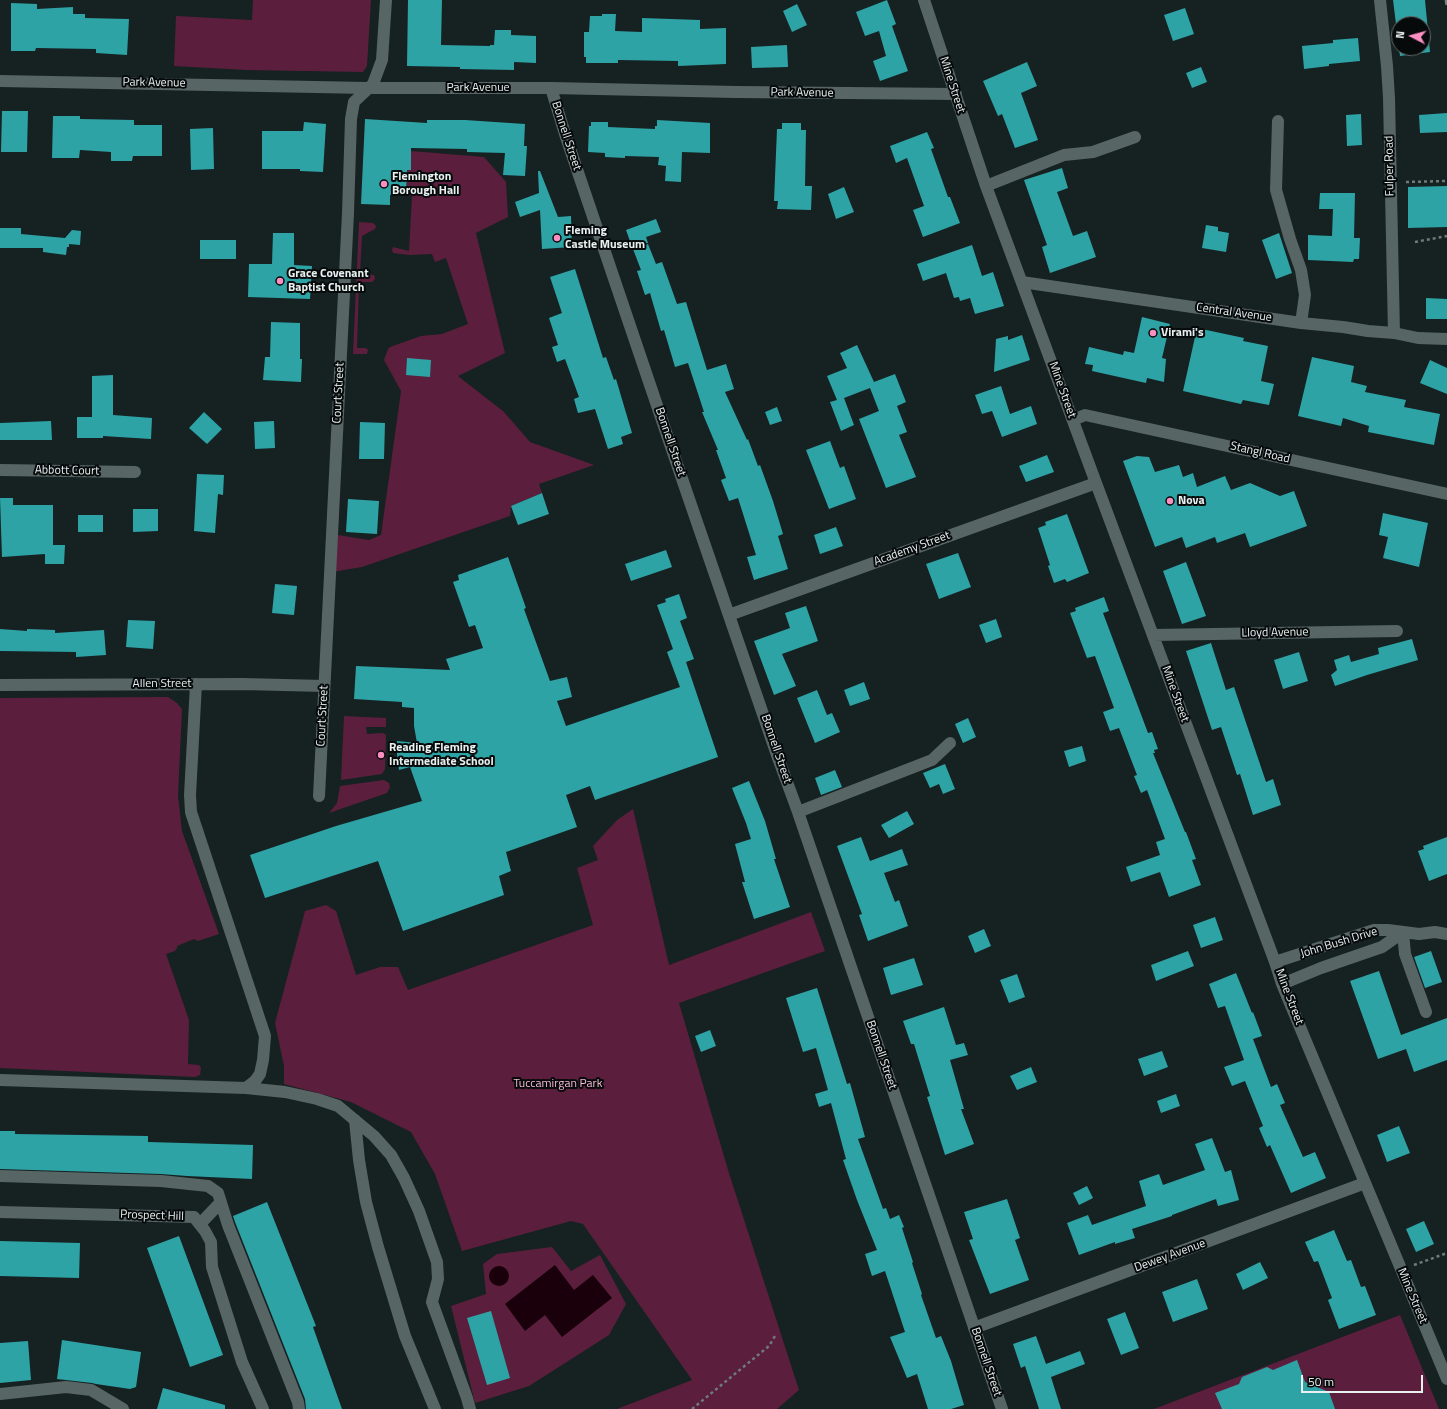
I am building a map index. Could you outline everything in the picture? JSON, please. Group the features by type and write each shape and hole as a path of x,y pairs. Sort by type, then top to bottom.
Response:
{"street":[{"name":"Court Street","path":"319,796 348,213 351,119 354,102 374,84 382,60 386,0"},
{"name":"Mine Street","path":"924,0 986,186 1282,984 1447,1379"},
{"name":"Fulper Road","path":"1380,0 1389,98 1394,333"},
{"name":"Park Avenue","path":"0,81 368,88 551,88 956,94"},
{"name":"Bonnell Street","path":"551,88 565,134 729,616 798,812 1002,1409"},
{"path":"1278,121 1276,190 1290,239 1301,270 1305,295 1302,323"},
{"path":"986,186 1064,155 1093,152 1135,137"},
{"name":"Central Avenue","path":"1022,282 1302,323 1394,333 1418,338 1447,339"},
{"name":"Stangl Road","path":"1073,420 1085,415 1447,494"},
{"name":"Abbott Court","path":"0,470 135,472"},
{"name":"Academy Street","path":"729,616 1096,483"},
{"name":"Lloyd Avenue","path":"1153,635 1397,631"},
{"name":"Allen Street","path":"0,685 196,684 324,686"},
{"path":"196,684 190,795 191,812 265,1036 260,1074 255,1081 246,1088"},
{"path":"798,812 932,760 950,743"},
{"name":"John Bush Drive","path":"1275,962 1374,930 1388,930 1419,934 1435,932 1447,934"},
{"path":"1282,984 1321,968 1382,947 1403,932"},
{"path":"1403,932 1405,954 1426,1012"},
{"path":"0,1080 246,1088 285,1092 317,1099 338,1106 374,1136 391,1155 404,1178 419,1211 437,1262 438,1279 432,1302 470,1409"},
{"path":"355,1120 359,1160 366,1202 378,1247 405,1336 435,1409"},
{"path":"0,1176 161,1181 208,1186 218,1193 228,1225 298,1402 298,1409"},
{"name":"Dewey Avenue","path":"974,1328 1366,1183"},
{"path":"200,1224 221,1202"},
{"name":"Prospect Hill","path":"0,1212 194,1217 211,1242 212,1267 242,1362 263,1409"},
{"path":"0,1394 66,1387 91,1390 123,1409"}],"path":[{"path":"1406,182 1447,181"},
{"path":"1415,242 1447,236"},
{"path":"1400,1269 1447,1253"},
{"path":"692,1409 769,1346 775,1336"}],"green space":[{"path":"253,0 371,0 367,66 363,72 247,70 174,66 176,16 252,20"},
{"path":"411,151 484,157 506,182 508,217 476,233 505,353 458,376 504,412 530,442 594,465 539,484 542,493 511,506 510,516 362,567 332,572 332,534 369,540 381,535 401,391 384,360 388,349 421,336 442,334 468,324 446,258 435,262 432,254 410,255 393,253 392,250 393,247 409,251 412,196 406,196 407,170 411,170"},
{"path":"359,222 373,223 376,226 375,229 362,236 360,274 374,275 375,279 372,282 359,282 357,348 366,348 368,350 367,354 353,354"},
{"path":"168,697 177,703 182,709 178,796 182,831 219,934 198,941 194,939 177,946 175,951 166,954 189,1020 188,1064 199,1065 201,1068 200,1075 195,1077 0,1068 0,698"},
{"path":"344,716 386,718 386,727 366,727 367,734 383,733 386,735 385,769 382,774 341,780"},
{"path":"384,780 389,783 390,787 387,793 329,813 337,803 340,786"},
{"name":"Tuccamirgan Park","path":"633,809 669,965 811,912 825,951 679,1003 728,1170 799,1390 777,1409 617,1409 692,1380 583,1224 571,1221 462,1251 435,1174 411,1132 351,1102 284,1084 284,1066 275,1023 305,911 326,905 336,911 356,975 380,967 398,967 408,990 593,925 577,868 598,860 593,846 617,820"},
{"path":"552,1247 571,1271 600,1255 626,1304 609,1335 529,1386 475,1403 451,1306 486,1294 483,1264 497,1254"},
{"path":"1400,1315 1439,1409 1154,1409"}],"shaded area":[{"path":"555,1265 574,1290 593,1275 612,1298 562,1337 545,1315 525,1331 505,1304"},
{"path":"499,1266 506,1269 509,1276 506,1283 499,1286 492,1283 489,1276 492,1269"}],"building":[{"path":"408,0 442,0 441,45 490,46 494,45 495,30 511,30 511,35 536,36 536,63 514,62 514,70 407,66"},
{"path":"887,0 896,24 892,26 908,71 880,81 873,61 886,56 879,31 865,36 856,12"},
{"path":"1393,0 1425,0 1427,16 1395,16"},
{"path":"11,3 37,4 37,9 73,7 73,14 85,14 85,18 129,19 127,55 96,53 96,49 36,48 35,51 11,51"},
{"path":"797,4 807,25 792,32 783,11"},
{"path":"1185,8 1194,34 1173,41 1164,15"},
{"path":"602,14 616,14 615,31 642,32 642,18 700,20 700,29 726,28 726,64 678,66 678,61 618,60 618,63 586,63 586,57 584,57 584,32 589,32 590,16 602,16"},
{"path":"1358,38 1360,61 1329,64 1329,66 1304,69 1302,46 1333,43 1333,40"},
{"path":"787,45 788,67 752,68 751,47"},
{"path":"1027,62 1037,86 1021,93 1038,140 1015,148 1002,114 998,116 983,81"},
{"path":"1201,67 1207,82 1192,88 1186,73"},
{"path":"2,111 28,111 27,152 1,152"},
{"path":"1447,113 1447,132 1420,133 1419,115"},
{"path":"1361,114 1362,145 1347,146 1346,115"},
{"path":"53,116 80,116 80,119 134,120 134,125 162,125 162,156 133,156 132,161 111,161 111,152 80,150 79,158 52,158"},
{"path":"365,119 427,123 427,120 465,120 525,124 524,146 527,146 525,176 503,175 505,153 467,152 467,149 411,148 411,170 407,170 406,195 390,195 390,205 361,204"},
{"path":"657,120 710,123 710,153 682,152 681,182 665,181 666,166 658,165 659,157 605,157 605,153 588,152 589,126 591,126 591,122 608,122 608,127 655,129 655,126 657,126"},
{"path":"304,122 326,124 323,172 300,171 300,169 262,169 262,131 303,131"},
{"path":"782,123 801,123 801,130 806,130 805,186 812,186 811,210 777,209 778,201 774,201 777,129 782,129"},
{"path":"213,128 214,169 191,170 190,129"},
{"path":"927,132 934,148 931,149 948,197 950,197 960,223 923,237 913,210 924,206 907,158 896,163 890,146"},
{"path":"1062,168 1068,188 1057,192 1073,236 1087,231 1096,257 1050,273 1042,247 1047,245 1024,180"},
{"path":"538,171 540,171 558,217 571,216 572,247 542,249 540,210 520,217 515,202 539,193"},
{"path":"1447,186 1447,227 1408,228 1408,187"},
{"path":"844,187 854,212 836,219 828,194"},
{"path":"1320,193 1355,193 1354,238 1360,238 1359,259 1354,259 1353,262 1308,260 1308,235 1332,236 1333,209 1319,209"},
{"path":"656,219 661,232 646,237 648,243 631,244 626,230"},
{"path":"1206,225 1218,227 1218,231 1229,233 1226,252 1202,248"},
{"path":"0,228 21,228 21,234 65,238 72,230 81,231 80,245 69,244 66,255 43,252 43,248 0,248"},
{"name":"Grace Covenant Baptist Church","path":"273,233 294,233 294,265 312,266 310,299 248,297 249,264 272,264"},
{"path":"1279,233 1292,273 1276,279 1262,240"},
{"path":"200,240 236,240 236,259 200,259"},
{"path":"648,244 656,264 662,262 677,304 686,302 707,370 726,364 734,389 725,392 747,440 748,439 758,466 760,465 773,501 783,534 778,536 788,569 754,580 747,557 756,555 738,498 729,501 721,480 726,478 716,450 718,450 702,412 704,412 688,363 675,367 664,330 661,331 650,293 645,295 637,271 641,270 633,249"},
{"path":"972,245 982,276 993,272 1004,306 975,314 970,298 960,301 959,297 954,298 946,273 923,281 917,264"},
{"path":"575,269 603,358 606,357 614,380 616,379 632,433 621,437 623,444 608,449 595,409 578,413 574,399 579,397 565,359 557,362 552,347 558,345 549,318 562,313 550,277"},
{"path":"1426,298 1447,299 1447,319 1426,319"},
{"path":"1142,317 1170,324 1162,358 1166,359 1164,382 1147,378 1146,383 1092,371 1093,365 1085,364 1089,347 1123,355 1124,351 1134,353"},
{"path":"271,322 300,323 300,359 302,359 301,382 263,380 265,357 270,357"},
{"path":"1197,328 1244,338 1243,341 1268,346 1261,381 1274,384 1269,405 1243,400 1241,404 1183,391"},
{"path":"1022,335 1030,360 994,372 996,339 1008,336 1008,340"},
{"path":"857,345 874,382 895,374 906,402 897,406 907,432 899,435 916,477 886,488 859,419 879,411 870,388 844,398 854,425 841,431 830,402 837,400 827,376 847,368 840,353"},
{"path":"1312,357 1354,366 1351,382 1367,386 1365,392 1406,400 1404,407 1440,414 1434,445 1368,432 1369,426 1343,418 1341,426 1298,416"},
{"path":"407,358 431,360 430,377 406,375"},
{"path":"1430,360 1447,368 1447,394 1420,383"},
{"path":"113,375 113,415 152,418 151,439 103,436 103,438 77,438 77,417 92,417 92,376"},
{"path":"1001,386 1010,414 1031,406 1037,424 1002,437 992,411 982,414 975,395"},
{"path":"777,407 782,421 770,425 765,412"},
{"path":"204,412 222,429 207,444 189,428"},
{"path":"51,421 52,440 0,440 0,423"},
{"path":"274,421 275,448 255,449 254,422"},
{"path":"360,422 385,423 384,459 359,459"},
{"path":"830,441 840,468 844,466 856,499 829,509 806,450"},
{"path":"1047,455 1054,472 1026,482 1019,466"},
{"path":"1137,456 1149,457 1155,472 1179,465 1183,477 1193,473 1197,487 1225,476 1231,490 1250,483 1280,496 1294,491 1307,526 1250,547 1245,533 1217,543 1215,537 1186,548 1182,537 1155,547 1123,461"},
{"path":"197,474 224,475 223,495 218,494 215,533 194,531"},
{"path":"542,493 549,514 518,525 511,506"},
{"path":"0,498 13,498 13,505 53,505 53,545 65,545 64,564 45,564 45,554 2,557"},
{"path":"348,499 379,501 377,534 346,532"},
{"path":"133,509 158,509 158,531 133,532"},
{"path":"1383,513 1428,523 1419,567 1383,558 1388,537 1379,535"},
{"path":"1067,514 1089,573 1067,582 1065,579 1054,583 1038,528 1046,525 1045,522"},
{"path":"78,515 103,515 103,532 78,532"},
{"path":"836,527 843,546 820,554 814,535"},
{"path":"666,550 672,567 631,581 625,564"},
{"path":"958,553 971,587 939,599 926,564"},
{"name":"Reading Fleming Intermediate School","path":"508,557 526,608 524,609 550,681 567,677 572,697 557,701 566,726 680,687 667,652 673,649 657,605 666,602 665,599 679,594 687,618 680,621 694,659 686,662 718,757 595,800 590,786 566,795 577,827 506,852 511,871 499,876 504,895 403,931 378,861 265,898 250,855 336,826 422,801 410,767 399,770 397,754 397,741 417,743 414,726 414,708 402,707 402,702 354,699 356,666 450,670 446,659 483,648 475,625 469,627 453,582 459,580 458,575"},
{"path":"1186,562 1206,616 1182,624 1163,571"},
{"path":"275,584 297,586 294,615 272,613"},
{"path":"1104,597 1109,611 1103,613 1148,733 1152,732 1158,749 1154,750 1155,753 1153,753 1196,859 1192,860 1201,885 1169,897 1160,872 1131,882 1126,867 1160,855 1156,842 1165,839 1147,790 1141,793 1134,776 1137,775 1119,728 1110,731 1103,712 1114,708 1095,656 1087,658 1070,613 1076,611 1075,608"},
{"path":"806,606 818,641 782,654 796,686 774,695 754,641 790,628 785,613"},
{"path":"996,619 1002,637 986,643 979,625"},
{"path":"128,620 155,621 153,649 126,647"},
{"path":"0,629 27,631 27,629 55,630 55,633 104,630 106,655 76,657 76,652 0,651"},
{"path":"1412,639 1418,660 1335,686 1331,675 1337,670 1334,660 1349,655 1351,662 1379,654 1378,648"},
{"path":"1211,643 1226,690 1234,687 1266,782 1273,779 1281,805 1253,815 1240,774 1237,775 1221,727 1212,730 1186,651"},
{"path":"1299,652 1308,681 1283,689 1274,660"},
{"path":"864,682 870,699 850,706 844,690"},
{"path":"817,690 827,715 832,713 840,732 815,743 797,698"},
{"path":"968,718 976,737 963,743 955,724"},
{"path":"1082,746 1086,761 1069,767 1064,751"},
{"path":"945,764 955,789 943,794 939,784 930,788 923,773"},
{"path":"835,770 842,787 821,795 815,778"},
{"path":"749,781 765,821 776,859 774,859 790,907 754,919 742,882 745,882 735,844 751,839 732,788"},
{"path":"907,811 914,824 889,838 881,825"},
{"path":"861,837 870,861 902,849 908,865 884,873 895,902 899,900 908,926 868,941 859,915 862,914 837,846"},
{"path":"1447,837 1447,874 1429,881 1418,851 1424,849 1423,846"},
{"path":"1215,917 1223,940 1201,948 1193,925"},
{"path":"984,929 991,946 975,953 968,936"},
{"path":"1188,951 1194,966 1156,981 1151,965"},
{"path":"1431,951 1442,982 1425,988 1414,957"},
{"path":"914,958 923,985 891,995 883,968"},
{"path":"1379,971 1401,1035 1447,1018 1447,1060 1414,1072 1406,1049 1378,1059 1350,981"},
{"path":"1236,973 1262,1036 1253,1039 1271,1087 1277,1084 1285,1103 1280,1105 1303,1157 1315,1152 1326,1178 1291,1193 1270,1145 1267,1147 1259,1128 1263,1126 1245,1081 1232,1086 1224,1067 1244,1060 1225,1006 1218,1008 1209,984"},
{"path":"1017,974 1025,997 1009,1003 1000,980"},
{"path":"817,988 847,1084 850,1083 865,1137 858,1139 883,1209 886,1208 890,1219 899,1215 904,1227 902,1228 913,1262 912,1263 922,1294 921,1295 936,1338 941,1336 951,1361 964,1405 951,1409 928,1409 917,1374 907,1378 890,1337 905,1332 885,1271 872,1276 865,1254 877,1250 843,1160 846,1159 831,1103 819,1107 815,1094 828,1090 816,1048 803,1052 786,998"},
{"path":"944,1007 956,1045 964,1043 968,1055 950,1060 964,1109 961,1109 974,1144 945,1155 927,1097 930,1096 914,1044 911,1044 903,1021"},
{"path":"710,1030 716,1046 701,1052 695,1036"},
{"path":"1162,1051 1168,1067 1144,1076 1138,1059"},
{"path":"1031,1067 1037,1082 1017,1090 1010,1076"},
{"path":"1176,1094 1180,1106 1161,1113 1157,1101"},
{"path":"1399,1126 1410,1153 1387,1162 1377,1135"},
{"path":"0,1131 15,1131 15,1134 148,1136 148,1142 253,1145 252,1179 161,1174 0,1169"},
{"path":"1212,1138 1225,1172 1231,1170 1239,1200 1218,1206 1216,1199 1172,1216 1132,1229 1135,1238 1115,1244 1115,1242 1079,1255 1067,1223 1088,1215 1092,1225 1146,1206 1139,1181 1159,1174 1163,1185 1205,1170 1195,1144"},
{"path":"1087,1186 1093,1198 1079,1205 1073,1193"},
{"path":"1007,1199 1020,1238 1015,1240 1029,1280 990,1294 969,1240 973,1239 964,1212"},
{"path":"267,1202 316,1326 313,1327 342,1409 306,1409 305,1399 235,1222 233,1216"},
{"path":"1424,1221 1434,1244 1416,1252 1406,1229"},
{"path":"1334,1230 1347,1261 1351,1260 1361,1287 1365,1286 1376,1315 1339,1329 1328,1300 1332,1298 1318,1261 1314,1262 1305,1242"},
{"path":"179,1236 223,1355 190,1367 147,1248"},
{"path":"0,1241 80,1243 79,1278 0,1276"},
{"path":"1260,1262 1268,1278 1243,1290 1236,1274"},
{"path":"1197,1279 1208,1309 1173,1322 1162,1292"},
{"path":"491,1311 510,1378 487,1385 467,1318"},
{"path":"1125,1312 1139,1348 1121,1355 1107,1319"},
{"path":"1036,1336 1046,1364 1080,1351 1085,1364 1051,1377 1061,1409 1039,1409 1025,1366 1021,1368 1013,1344"},
{"path":"62,1340 141,1352 136,1387 130,1389 57,1379"},
{"path":"28,1341 31,1380 0,1383 0,1343"},
{"path":"1297,1360 1305,1382 1329,1392 1335,1409 1222,1409 1215,1393 1239,1384 1242,1377 1267,1367 1273,1370"},
{"path":"163,1388 225,1405 225,1409 157,1409"}],"railway":[{"path":"1446,0 1447,5"}],"place":[{"name":"Flemington Borough Hall","path":"384,184"},
{"name":"Fleming Castle Museum","path":"557,238"},
{"name":"Grace Covenant Baptist Church","path":"280,281"},
{"name":"Virami's","path":"1153,333"},
{"name":"Nova","path":"1170,501"},
{"name":"Reading Fleming Intermediate School","path":"381,755"}]}
